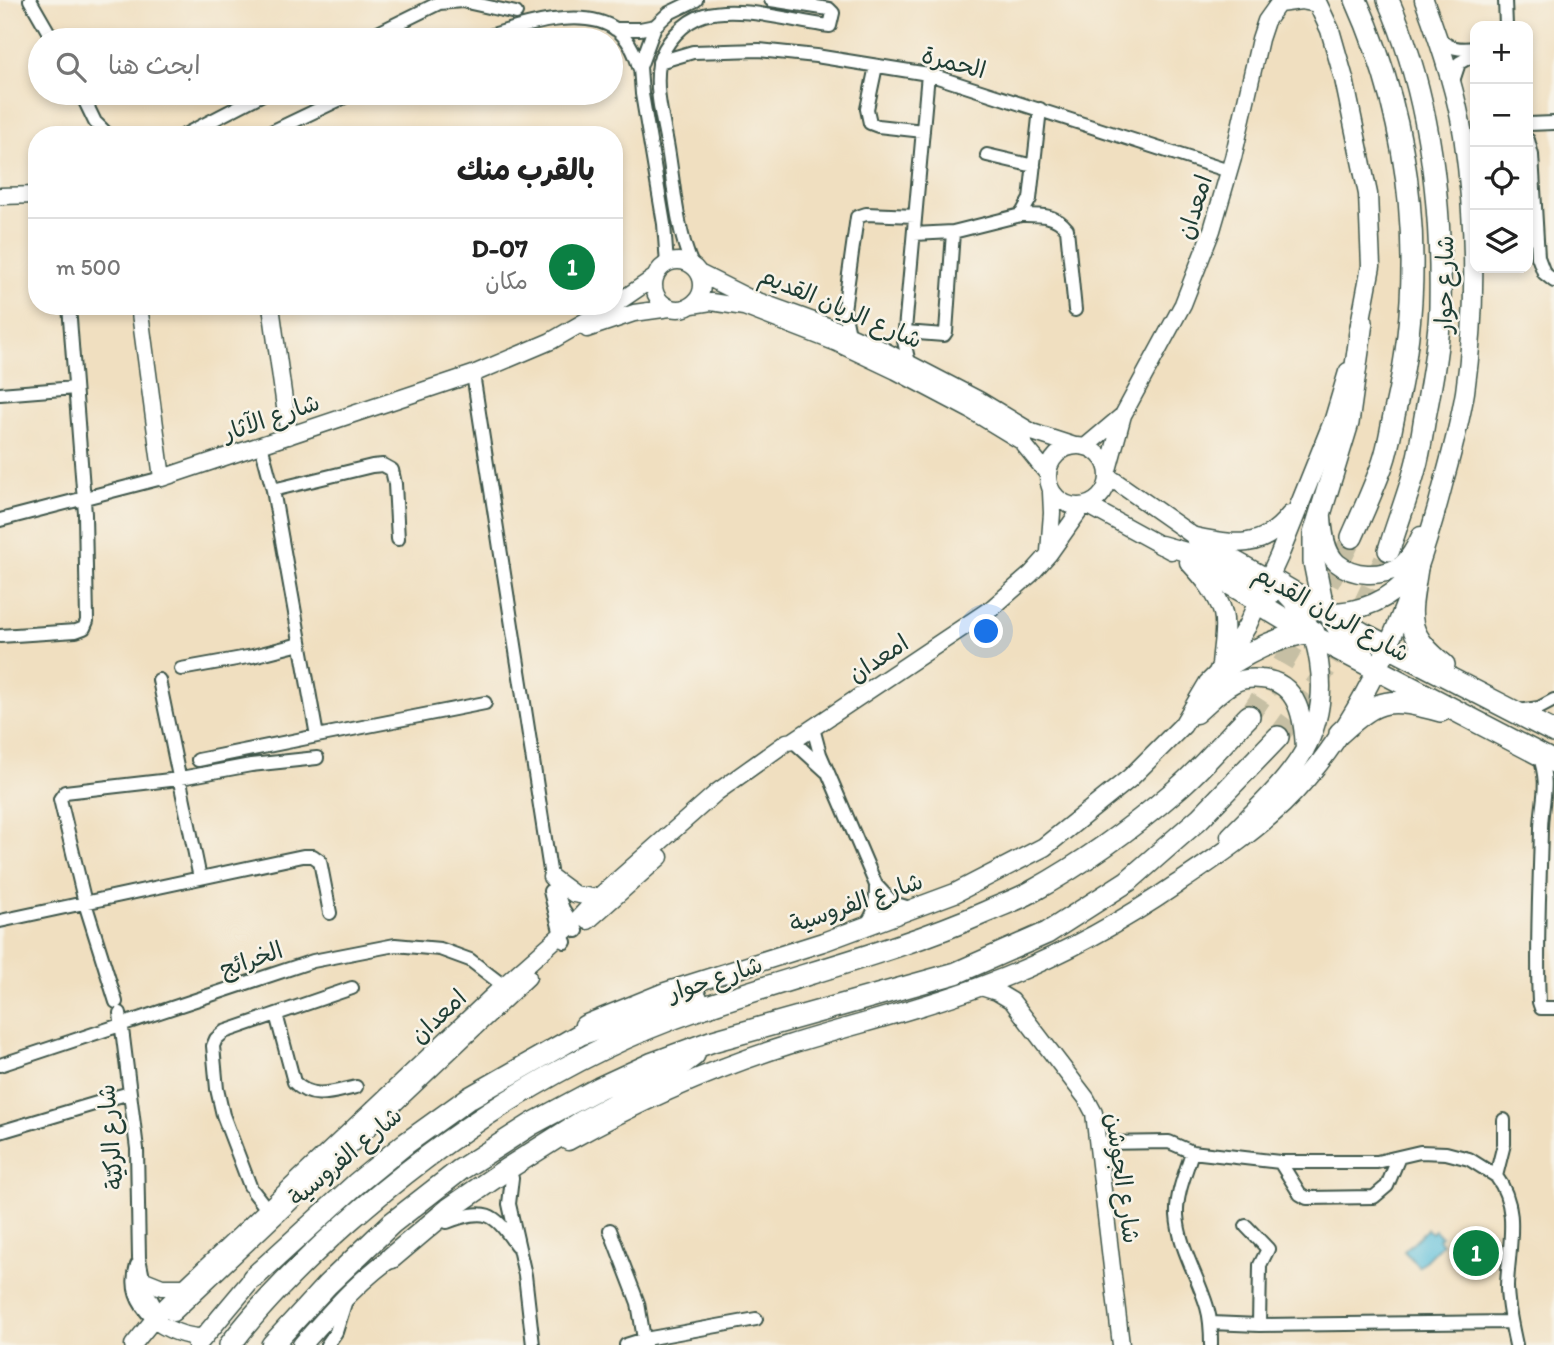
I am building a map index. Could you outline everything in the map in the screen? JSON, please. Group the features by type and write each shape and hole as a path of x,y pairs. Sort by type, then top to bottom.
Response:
{"highway":[{"name":"شارع حوار","path":"1352,537 1384,461 1401,383 1412,305 1411,229 1405,164 1393,107 1373,37 1356,0"},
{"name":"شارع حوار","path":"1388,0 1401,29 1423,105 1439,231 1440,309 1416,468 1389,550"},
{"path":"1328,612 1321,597 1314,562 1311,504 1348,423 1362,322"},
{"path":"1417,568 1412,622 1417,639 1425,650 1488,697"},
{"name":"شارع الريان القديم","path":"1263,590 1328,612 1351,632 1388,646 1554,732"},
{"name":"شارع الريان القديم","path":"1263,590 1311,633 1376,670 1546,757"},
{"path":"1220,671 1281,639 1311,633 1351,632 1376,670"},
{"path":"1340,733 1373,706 1392,702 1477,721"},
{"name":"شارع حوار","path":"230,1345 306,1259 373,1199 440,1146 582,1059 696,1010 944,931 1031,892 1107,844 1178,789 1249,716"},
{"path":"272,1345 327,1285 392,1223 460,1170 532,1125 599,1088 653,1063 713,1041 956,973 1046,933 1128,881 1199,818 1278,737"},
{"path":"253,1278 356,1184 405,1144 469,1098 581,1034 688,998 778,984"},
{"path":"391,1258 449,1209 507,1169 583,1121 668,1074 713,1041"}],"main road":[{"name":"شارع حوار","path":"1417,568 1433,528 1465,391 1473,270 1463,133 1424,0"},
{"path":"1317,2 1344,79 1368,194 1371,266 1362,322"},
{"path":"1195,537 1245,544 1260,540 1279,530 1311,504 1327,548 1336,562 1357,574 1380,574 1401,566 1419,540 1446,475"},
{"name":"شارع الفروسية","path":"200,1341 309,1216 397,1140 484,1079 614,1011 864,927 955,893 1044,847 1130,778 1183,725 1247,626 1263,590 1311,504"},
{"path":"1160,545 1200,556 1300,607 1328,612 1358,609 1379,602 1399,589 1417,568"},
{"path":"1189,562 1203,578 1223,612 1220,671"},
{"path":"302,1345 348,1295 391,1258 555,1149 590,1129 715,1071 785,1046 981,987 1022,970 1096,935 1196,871 1246,836 1284,803 1340,733 1368,688 1388,646 1417,568"},
{"path":"1196,871 1283,780 1315,731 1321,705 1322,679 1311,633 1300,607"},
{"path":"1183,725 1237,681 1267,679 1280,684 1294,698 1303,720 1305,750"}],"street":[{"path":"30,0 46,28"},
{"path":"639,67 655,26 669,13 696,0"},
{"path":"695,269 679,261 667,264 655,277 655,292 664,305 682,309 692,305 702,290 702,281 679,225 657,88 659,62 676,34 685,25 705,15 738,12 830,26 833,19 829,9 771,0"},
{"path":"1505,0 1506,21"},
{"path":"387,28 439,3 462,1 516,13"},
{"name":"امعدان","path":"1108,473 1123,415 1183,304 1212,230 1266,21 1280,2 1317,2"},
{"path":"521,28 550,20 587,20 612,28"},
{"path":"623,29 655,26"},
{"path":"1436,35 1443,43 1454,48 1470,48"},
{"path":"623,38 634,50 639,67 664,224 667,264"},
{"name":"الحمرة","path":"659,62 693,52 759,50 928,74 1229,171"},
{"path":"1451,88 1459,63 1470,57"},
{"path":"876,66 867,110 870,123 878,127 923,131"},
{"path":"909,363 904,341 928,74"},
{"path":"87,105 100,126"},
{"path":"201,126 242,105"},
{"path":"284,126 328,105"},
{"path":"1021,215 1030,198 1040,109"},
{"path":"1533,124 1554,123"},
{"path":"1530,147 1538,257 1544,273 1554,281"},
{"path":"987,155 1034,166"},
{"path":"0,196 28,195"},
{"path":"0,205 28,205"},
{"path":"849,334 844,310 857,217 866,214 915,216"},
{"path":"914,234 953,232 1021,215 1053,217 1067,229 1075,310"},
{"path":"905,332 944,335 947,332 953,232"},
{"name":"شارع الريان القديم","path":"695,269 747,297 849,334 883,350 1032,432 1080,446"},
{"name":"شارع الآثار","path":"623,299 655,277"},
{"name":"شارع الريان القديم","path":"692,305 711,302 744,307 837,343 896,370 1021,441 1047,473"},
{"name":"شارع الآثار","path":"0,520 162,478 472,373 551,341 634,313 670,308"},
{"path":"822,324 838,317 844,310"},
{"path":"0,636 76,631 84,628 87,621 83,498 70,315"},
{"path":"140,315 162,478"},
{"path":"272,315 289,436"},
{"name":"شارع الآثار","path":"551,341 597,315"},
{"path":"883,350 900,341 905,332"},
{"path":"472,373 551,877 564,909 569,933"},
{"path":"0,394 75,388"},
{"name":"امعدان","path":"1080,446 1123,415"},
{"path":"261,445 273,490 317,736"},
{"path":"1049,554 1052,533 1051,492 1047,473 1049,465 1059,452 1080,446 1101,457 1108,473 1101,495 1085,506 1068,505 1055,498 1051,492"},
{"path":"273,490 383,465 392,471 395,484 398,539"},
{"name":"شارع الريان القديم","path":"1108,473 1263,590"},
{"name":"امعدان","path":"569,933 597,898 717,792 787,742 813,728 992,608 1031,574 1085,506"},
{"name":"شارع الريان القديم","path":"1085,506 1189,562 1263,590"},
{"path":"181,669 300,644"},
{"path":"159,680 200,878"},
{"path":"1512,711 1539,708 1554,701"},
{"path":"198,760 485,703"},
{"path":"813,728 828,773 876,885 893,903 913,909"},
{"path":"793,741 828,773"},
{"name":"امعدان","path":"133,1345 168,1326 184,1287 267,1209 569,933 721,802 792,748 793,741"},
{"path":"1546,757 1541,842 1539,1002 1541,1008 1554,1009"},
{"path":"179,778 251,765 317,758"},
{"name":"شارع الركيّة","path":"168,1326 142,1279 136,1149 120,1013 85,903 60,799 65,792 179,778"},
{"path":"1544,810 1554,800"},
{"path":"0,921 303,856 313,856 320,861 330,913"},
{"path":"551,877 574,894 597,898"},
{"path":"864,927 873,918 876,885"},
{"name":"الخرائج","path":"0,1066 120,1013 313,961 395,945 440,949 470,960 508,989"},
{"path":"1012,1001 1022,970"},
{"name":"شارع الجوشن","path":"981,987 1012,1001 1086,1098 1094,1113 1121,1345"},
{"path":"267,1209 251,1189 223,1115 217,1089 213,1046 224,1032 352,988"},
{"name":"امعدان","path":"145,1345 168,1326 508,989"},
{"path":"276,1014 294,1082 303,1091 322,1095 356,1087"},
{"path":"0,1132 130,1093"},
{"path":"1496,1175 1504,1144 1504,1120"},
{"path":"1099,1143 1169,1142 1192,1152 1280,1162 1349,1164 1377,1162 1420,1152 1446,1153 1469,1159 1496,1175 1504,1186 1510,1204 1512,1231 1507,1289 1516,1345"},
{"path":"1192,1152 1179,1194 1177,1213 1180,1233 1208,1308 1211,1345"},
{"path":"1280,1162 1300,1194 1307,1198 1374,1197 1387,1186 1399,1157"},
{"path":"512,1178 509,1204 520,1251 533,1345"},
{"path":"447,1222 467,1215 492,1217 504,1227 520,1251"},
{"path":"1246,1226 1268,1249 1260,1265 1259,1325"},
{"path":"610,1230 638,1303 645,1342"},
{"name":"شارع الركيّة","path":"139,1258 134,1290 137,1301 168,1326"},
{"path":"142,1279 162,1287 184,1287"},
{"path":"327,1345 336,1332 348,1295"},
{"path":"626,1345 756,1319"},
{"path":"1211,1323 1259,1325 1511,1322"},
{"path":"168,1326 200,1341"}],"water":[{"path":"1427,1229 1432,1233 1435,1230 1441,1236 1438,1239 1442,1244 1419,1267 1404,1251"}],"tunnel":[{"path":"1249,716 1304,628 1352,537"},
{"path":"1278,737 1318,682 1358,616 1389,550"}],"place":[{"name":"D-07","path":"1476,1253"}]}
